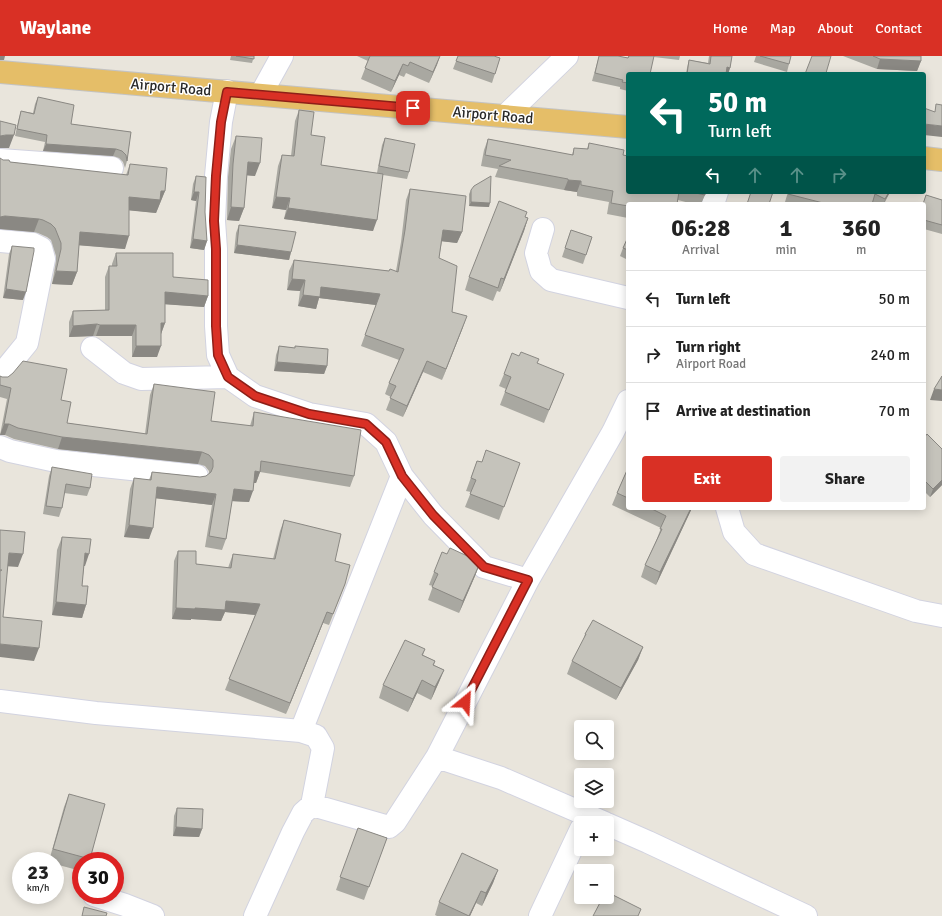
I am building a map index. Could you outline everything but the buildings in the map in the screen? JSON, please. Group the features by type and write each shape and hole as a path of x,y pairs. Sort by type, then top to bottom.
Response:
{"highway":[{"name":"Airport Road","path":"0,72 626,127"},
{"path":"926,158 942,160"}],"street":[{"path":"261,94 282,56"},
{"path":"505,116 567,56"},
{"path":"227,92 221,122 214,221 218,355 228,377 255,396 309,414 366,424 386,442 402,476 433,515 484,567 528,580"},
{"path":"0,160 112,168"},
{"path":"543,229 536,253 541,271 551,280 626,298"},
{"path":"0,241 33,244 41,248 44,259 28,343 0,376"},
{"path":"92,348 124,373 141,379 228,377"},
{"path":"312,805 389,827 395,822 437,757 528,580 613,432 626,406"},
{"path":"0,447 10,451 56,461 198,476"},
{"path":"301,731 402,476"},
{"path":"728,510 734,532 754,554 916,611 942,616"},
{"path":"0,701 96,713 301,731 316,736 323,748 312,805 299,819 255,916"},
{"path":"437,757 501,778 579,816"},
{"path":"614,830 648,842 806,916"},
{"path":"540,916 574,856"},
{"path":"111,904 123,910 153,916"}],"route":[{"path":"413,108 227,92 221,122 214,221 218,355 228,377 255,396 309,414 366,424 386,442 402,476 433,515 484,567 528,580 465,702"}]}
